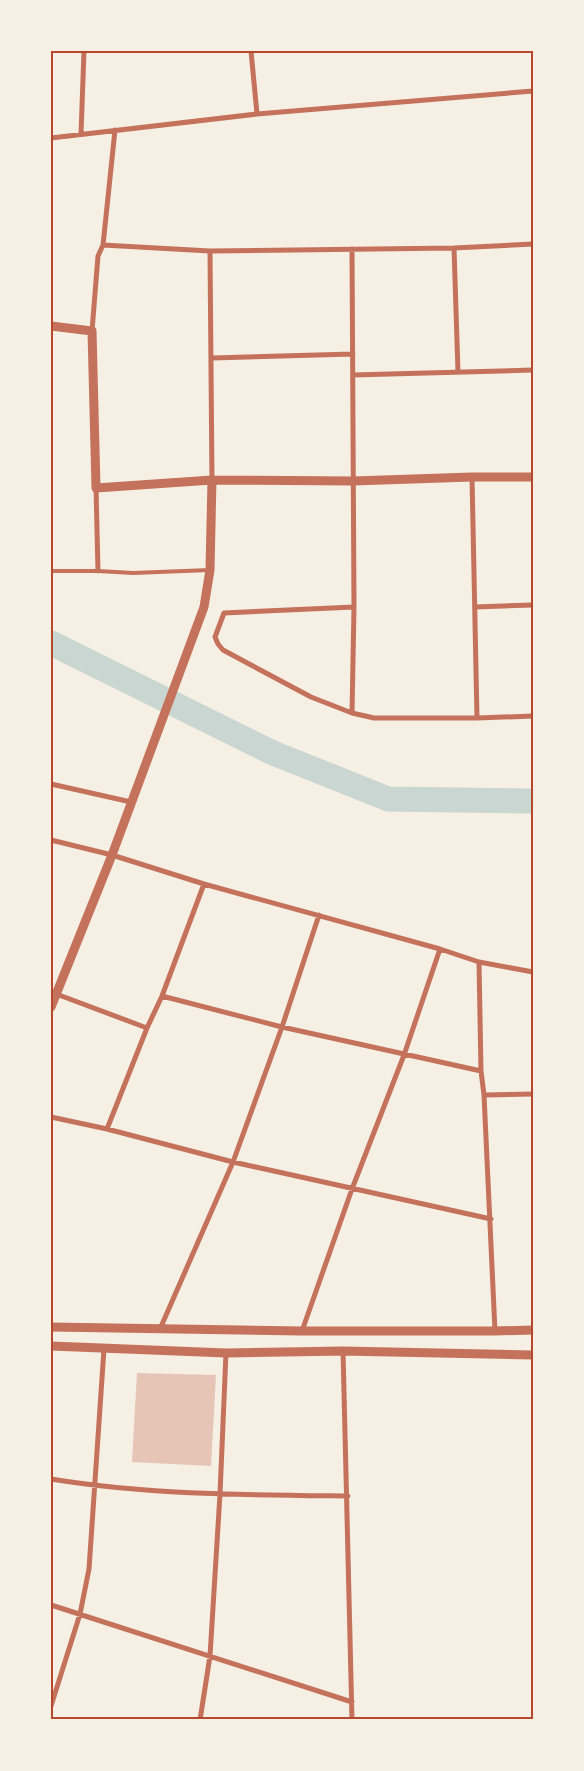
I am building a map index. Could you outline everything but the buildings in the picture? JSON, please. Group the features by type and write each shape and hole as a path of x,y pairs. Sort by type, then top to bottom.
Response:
{"street":[{"path":"81,134 84,51"},
{"path":"251,51 257,114"},
{"path":"51,138 257,114 533,91"},
{"path":"98,570 92,331 98,256 103,245 115,130"},
{"path":"103,245 210,251 454,248 533,244"},
{"path":"454,248 458,372"},
{"path":"352,249 354,607 352,713"},
{"path":"51,1007 54,993 112,855 204,608 210,570 212,480 210,251"},
{"path":"51,326 92,331"},
{"path":"212,358 353,354"},
{"path":"353,375 533,370"},
{"path":"96,488 212,480 353,482 472,477 533,477"},
{"path":"472,477 477,718"},
{"path":"475,607 533,604"},
{"path":"354,607 224,613 215,636 218,644 224,650 311,697 352,713 374,718 533,716"},
{"path":"51,784 131,802"},
{"path":"51,840 112,855 204,884 440,949 479,962 533,972"},
{"path":"107,1130 162,996 204,884"},
{"path":"160,1328 232,1162 282,1027 319,915"},
{"path":"302,1331 352,1189 404,1055 440,949"},
{"path":"479,962 481,1071 491,1219 495,1331"},
{"path":"54,993 148,1028"},
{"path":"162,996 282,1027 481,1071"},
{"path":"484,1095 533,1094"},
{"path":"51,1118 107,1130 232,1162 491,1219"},
{"path":"51,1327 302,1331 533,1330"},
{"path":"51,1346 226,1352 344,1351 533,1355"},
{"path":"51,1706 80,1614 89,1569 104,1349"},
{"path":"344,1351 352,1720"},
{"path":"200,1720 210,1656 226,1352"},
{"path":"51,1478 94,1486 220,1494 348,1496"},
{"path":"51,1605 352,1702"}],"lane":[{"path":"51,571 98,570 133,573 210,570"}],"waterway":[{"path":"51,643 273,753 388,799 533,801"}]}
